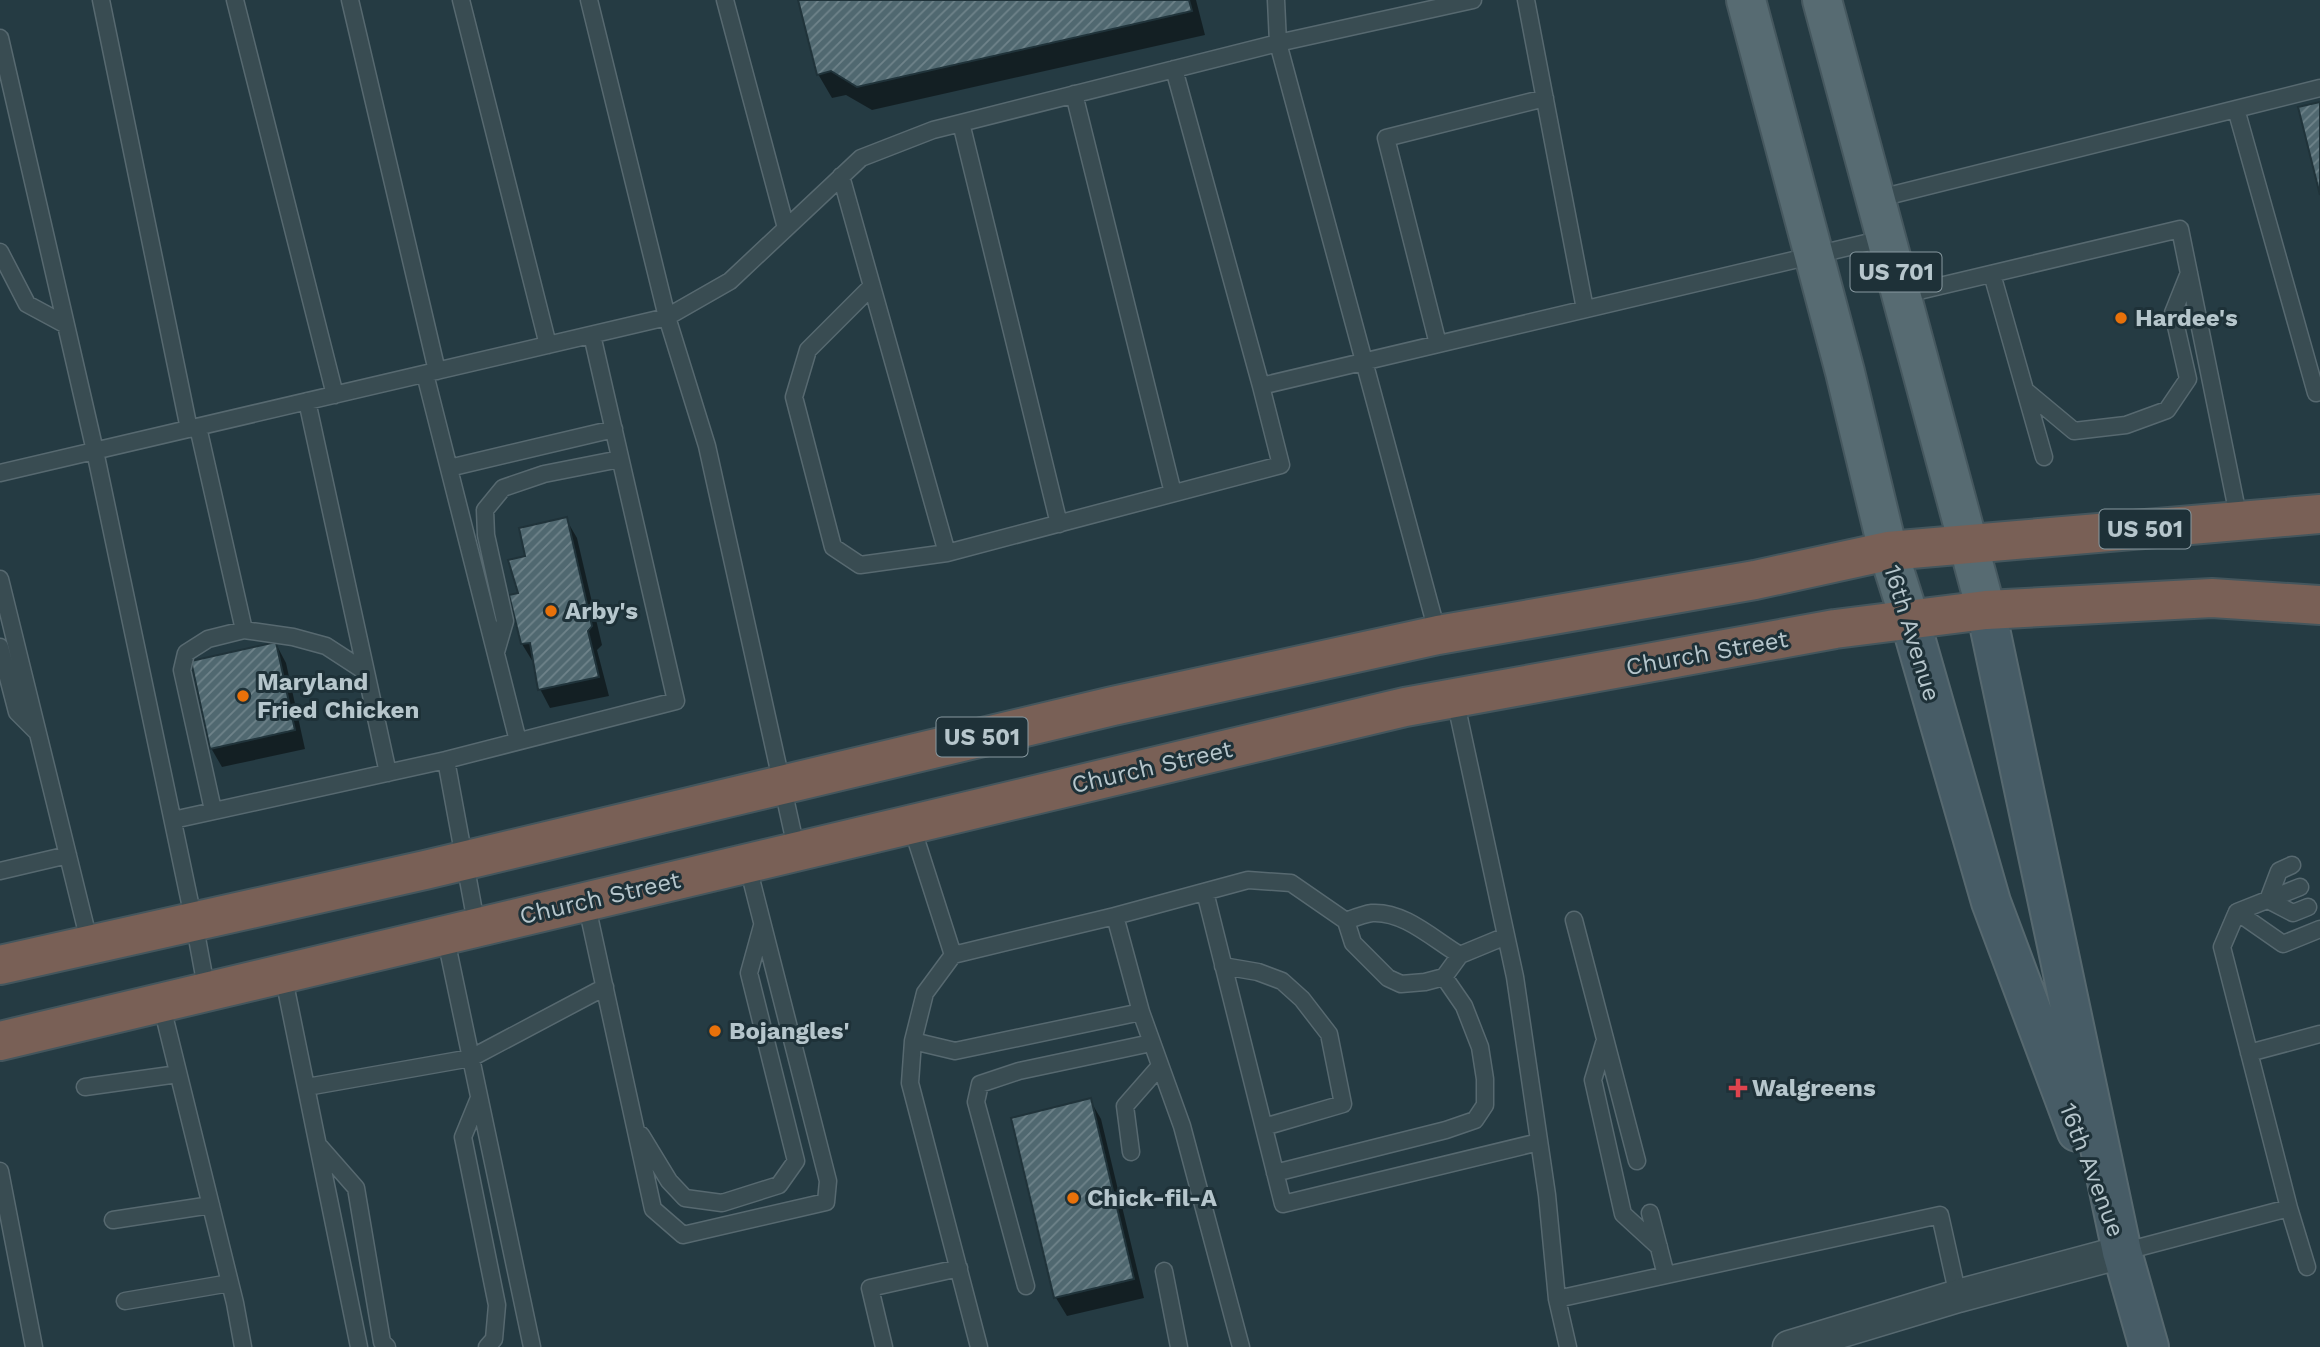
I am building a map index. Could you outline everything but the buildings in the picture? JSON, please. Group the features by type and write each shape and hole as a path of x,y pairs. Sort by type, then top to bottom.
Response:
{"highway":[{"name":"US 501","path":"0,965 465,861 1112,706 1438,635 1755,580 1888,551 2320,514"},
{"name":"Church Street","path":"0,1041 1405,706 1835,629 1986,610 2213,598 2320,605"}],"main road":[{"name":"16th Avenue","path":"1746,0 1815,256 1888,551 1910,620"},
{"name":"16th Avenue","path":"1822,0 1986,610"}],"street":[{"name":"16th Avenue","path":"1986,610 2122,1252 2149,1347"},
{"name":"16th Avenue","path":"1910,620 1991,902 2122,1252"},
{"path":"1789,1347 1958,1296 2122,1252"}],"lane":[{"path":"101,0 193,428 244,630"},
{"path":"235,0 335,395"},
{"path":"350,0 431,372 449,468 518,741"},
{"path":"461,0 548,345"},
{"path":"589,0 667,317 707,446 797,852"},
{"path":"725,0 786,229"},
{"path":"1276,0 1278,43 1438,635"},
{"path":"0,473 667,317 730,281 860,158 933,130 1278,43 1473,0"},
{"path":"1526,0 1584,309"},
{"path":"0,38 95,451 207,992"},
{"path":"872,286 808,350 794,397 833,547 860,565 947,553 1281,465 1174,69"},
{"path":"1876,199 2320,88"},
{"path":"1074,94 1173,493"},
{"path":"1438,344 1387,138 1545,98"},
{"path":"2236,109 2316,393 2320,392"},
{"path":"961,123 1059,524"},
{"path":"841,176 947,553"},
{"path":"1902,295 2180,229 2239,520"},
{"path":"1261,386 1887,238"},
{"path":"0,252 27,304 66,325"},
{"path":"2026,391 2074,431 2126,425 2167,410 2188,379 2172,313 2189,273"},
{"path":"1992,274 2044,457"},
{"path":"173,820 446,760 676,701 592,335"},
{"path":"307,401 388,772"},
{"path":"449,468 614,429"},
{"path":"496,654 505,621 486,535 485,510 503,488 544,474 620,458"},
{"path":"0,579 90,945"},
{"path":"213,810 182,670 186,653 208,639 244,630 293,637 326,646 366,672"},
{"path":"0,647 17,712 38,733"},
{"path":"1454,698 1515,977 1547,1195 1557,1299 1568,1347"},
{"path":"446,760 465,861 461,931 471,1058 532,1347"},
{"path":"911,824 953,955"},
{"path":"0,871 68,855"},
{"path":"586,902 653,1209 683,1235 826,1202 828,1181 747,863"},
{"path":"2267,900 2279,871 2292,865"},
{"path":"979,1347 910,1083 912,1041 925,993 953,955 1115,916 1248,880 1291,883 1346,921 1353,943 1388,978 1401,984 1444,977 1460,956 1506,936"},
{"path":"2300,887 2237,912 2222,947 2307,1267"},
{"path":"1205,892 1283,1204 1539,1142"},
{"path":"2267,900 2293,913 2308,907"},
{"path":"2237,912 2283,943 2320,929"},
{"path":"1346,921 1371,913 1387,914 1414,925 1460,956"},
{"path":"1115,916 1141,1012 1182,1126 1241,1347"},
{"path":"1574,920 1637,1161"},
{"path":"635,1124 668,1181 685,1198 722,1203 779,1185 796,1161 750,973 762,924"},
{"path":"1223,967 1258,972 1282,981 1302,999 1329,1034 1343,1104 1264,1127"},
{"path":"284,974 359,1347"},
{"path":"1275,1173 1446,1130 1475,1120 1485,1105 1485,1079 1480,1047 1464,1006 1444,977"},
{"path":"306,1087 471,1058 605,987"},
{"path":"161,1003 230,1283 243,1347"},
{"path":"912,1041 955,1051 1141,1012"},
{"path":"2249,1053 2320,1034"},
{"path":"1605,1040 1593,1080 1623,1214 1659,1247"},
{"path":"1027,1286 976,1102 980,1084 1019,1071 1151,1043"},
{"path":"1131,1152 1125,1106 1160,1066"},
{"path":"85,1087 178,1074"},
{"path":"479,1098 463,1137 497,1305 494,1339 487,1347"},
{"path":"319,1145 356,1188 382,1342 387,1347"},
{"path":"0,1171 34,1347"},
{"path":"113,1220 211,1206"},
{"path":"2122,1252 2290,1208"},
{"path":"1650,1213 1666,1275"},
{"path":"1557,1299 1940,1215 1958,1296"},
{"path":"884,1347 870,1288 959,1268"},
{"path":"1164,1271 1179,1347"},
{"path":"125,1301 230,1283"}],"place":[{"name":"Hardee's","path":"2121,318"},
{"name":"Arby's","path":"551,611"},
{"name":"Maryland Fried Chicken","path":"243,696"},
{"name":"Bojangles'","path":"715,1031"},
{"name":"Walgreens","path":"1738,1088"},
{"name":"Chick-fil-A","path":"1073,1198"}]}
